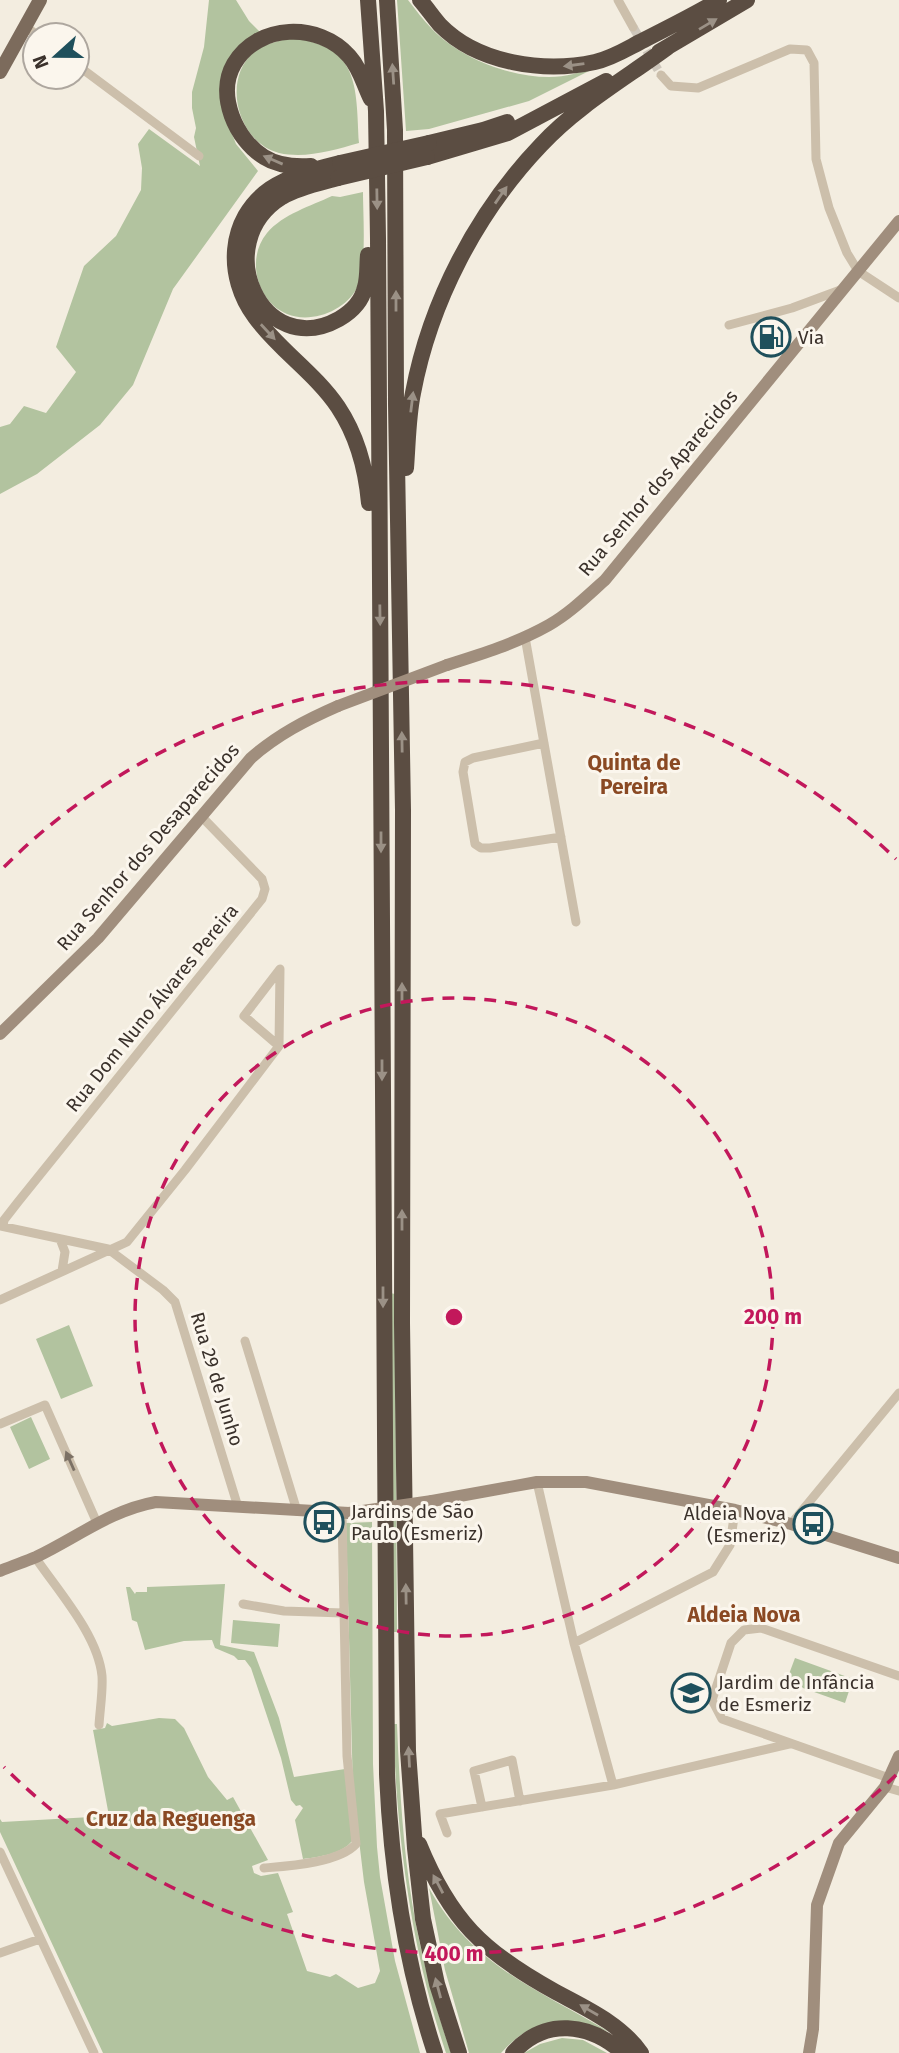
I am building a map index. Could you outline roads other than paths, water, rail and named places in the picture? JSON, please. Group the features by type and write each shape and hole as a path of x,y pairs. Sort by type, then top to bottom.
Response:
{"highway":[{"path":"369,0 376,111 378,239 388,1784 397,1900 412,1974 435,2053"},
{"path":"387,0 396,130 397,492 403,810 402,1392 407,1709 413,1825 427,1940 440,1994 459,2053"},
{"path":"420,0 442,26 466,44 509,62 553,68 616,55 719,0"},
{"path":"379,547 371,523 362,456 352,431 323,386 256,319 240,293 234,268 235,247 244,216 259,198 289,179 489,140 528,124 747,0"},
{"path":"428,150 523,116 650,46 682,22"},
{"path":"339,170 283,165 265,158 250,146 239,131 227,99 232,66 252,43 267,37 302,31 318,35 335,44 350,57 361,75 376,111"},
{"path":"397,492 404,484 413,394 424,352 458,261 484,218 513,177 542,143 575,114 668,47"},
{"path":"339,170 275,202 260,216 250,237 246,259 249,281 258,301 272,316 291,325 311,327 337,320 354,308 360,299 365,287 369,245 378,239"},
{"path":"413,1825 440,1888 460,1920 475,1937 520,1971 614,2025 641,2053"},
{"path":"513,2053 521,2044 536,2035 564,2028 593,2032 622,2053"}],"main road":[{"path":"35,21 40,0"},
{"path":"0,72 21,45"}],"street":[{"path":"618,0 633,26"},
{"path":"661,75 671,86 698,88 790,49 807,50 814,63 816,159 829,208 858,271 899,298"},
{"path":"91,75 199,156"},
{"name":"Rua Senhor dos Aparecidos","path":"447,665 507,646 550,625 605,580 899,221"},
{"path":"729,325 792,308 844,289"},
{"path":"525,637 576,922"},
{"name":"Rua Senhor dos Desaparecidos","path":"0,1034 98,937 263,747 301,723 338,706 447,665"},
{"path":"544,743 465,762 463,772 475,844 481,848 490,848 561,837"},
{"name":"Rua Dom Nuno Álvares Pereira","path":"1,1226 262,899 265,889 262,879 201,816"},
{"path":"0,1300 127,1242 279,1046 281,969 244,1016 279,1046"},
{"path":"1,1226 108,1249"},
{"path":"60,1239 65,1252 62,1271"},
{"name":"Rua 29 de Junho","path":"108,1249 175,1302 239,1507"},
{"path":"245,1341 297,1511"},
{"path":"792,1524 899,1393"},
{"path":"0,1424 45,1405 97,1523"},
{"path":"0,1571 35,1557 135,1505 156,1502 346,1513 537,1482 586,1482 735,1510 792,1524 899,1559"},
{"path":"537,1482 574,1643 613,1785"},
{"path":"574,1643 713,1572 730,1545 735,1510"},
{"path":"264,1868 319,1860 349,1850 356,1844 347,1756 343,1613 346,1513"},
{"path":"35,1557 93,1643 100,1662 102,1679 99,1725"},
{"path":"243,1604 284,1611 343,1613"},
{"path":"899,1676 761,1628 744,1630 731,1643 712,1700 722,1719 887,1782 899,1791"},
{"path":"447,1833 440,1815 613,1785 790,1744"},
{"path":"808,2053 813,2029 817,1905 839,1843 887,1782 899,1756"},
{"path":"482,1807 474,1770 512,1760 520,1801"},
{"path":"0,1852 94,2053"},
{"path":"0,1953 40,1939"}],"tunnel":[{"path":"633,27 661,75"}],"place":[{"name":"Via","path":"771,337"},
{"name":"Jardins de São Paulo (Esmeriz)","path":"324,1522"},
{"name":"Aldeia Nova (Esmeriz)","path":"813,1524"},
{"name":"Jardim de Infância de Esmeriz","path":"691,1693"}],"district":[{"name":"Quinta de Pereira","path":"634,775"},
{"name":"Aldeia Nova","path":"744,1615"},
{"name":"Cruz da Reguenga","path":"171,1819"}]}
